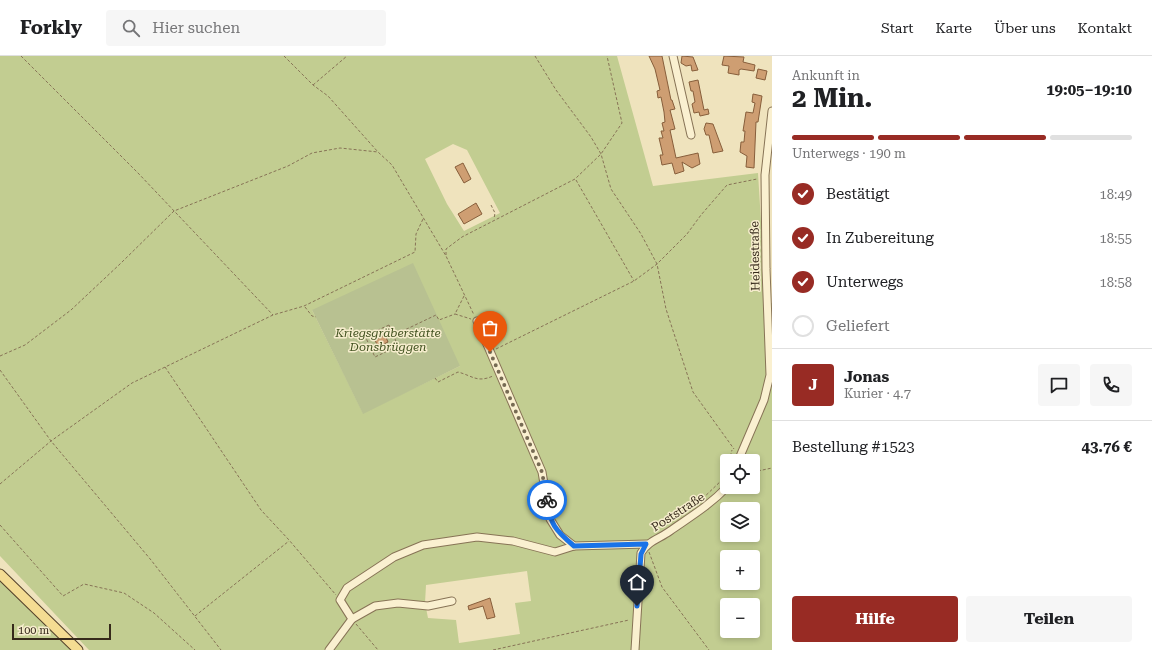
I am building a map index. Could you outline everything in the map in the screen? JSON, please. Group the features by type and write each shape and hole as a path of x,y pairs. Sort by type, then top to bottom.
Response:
{"main road":[{"path":"0,574 78,650"}],"street":[{"path":"673,56 691,135"},
{"name":"Heidestraße","path":"741,451 764,400 770,375 769,269 765,178 772,111"},
{"path":"477,321 542,472 550,519 560,535 574,546"},
{"name":"Poststraße","path":"635,650 641,554 646,544 668,533 714,501 720,494"},
{"path":"352,619 340,600 346,588 394,557 423,545 477,537 513,541 554,552 574,546 646,544"},
{"path":"329,650 352,619 375,606 398,603 428,606 452,601"}],"path":[{"path":"21,56 174,211 273,315"},
{"path":"284,56 312,85 328,96 378,152 392,165 446,256 477,321"},
{"path":"312,85 347,56"},
{"path":"535,56 556,90 591,137 601,154 611,189 641,234 657,264 666,309 693,392 733,449 741,451"},
{"path":"446,256 446,249 450,244 494,219 575,179 601,154 622,124 607,56"},
{"path":"0,356 25,346 71,310 174,211 288,166 312,153 340,148 378,152"},
{"path":"490,352 634,281 657,264 687,234 701,215 728,185 765,178"},
{"path":"575,179 634,281"},
{"path":"491,205 496,213 494,219"},
{"path":"0,484 51,441 132,383 273,315 304,306 415,252 416,234 423,218"},
{"path":"456,314 465,294"},
{"path":"304,306 312,316 316,317"},
{"path":"388,338 436,315 438,320 456,314 477,321"},
{"path":"389,325 393,335 398,346 375,356 366,336 389,325"},
{"path":"165,367 261,510 289,540 340,600"},
{"path":"0,370 51,441 195,616 221,650"},
{"path":"435,378 438,382 458,372 473,379 486,379 499,374"},
{"path":"731,454 733,449"},
{"path":"760,471 772,468"},
{"path":"696,505 720,482"},
{"path":"0,525 62,596 84,584 124,593 154,612 195,650"},
{"path":"195,616 289,540"},
{"path":"646,544 662,587 709,650"},
{"path":"352,619 378,650"},
{"path":"493,650 636,619"}],"green space":[{"path":"0,56 617,56 653,186 758,173 766,303 772,303 772,650 89,650 0,556","holes":["453,144 467,150 500,213 464,231 447,204 425,159","312,310 460,366 363,413","527,571 531,601 515,603 520,634 459,643 456,620 428,618 425,603 426,585"]},
{"name":"Kriegsgräberstätte Donsbrüggen","path":"413,263 460,366 363,414 312,310"},
{"path":"0,574 74,650 0,650"}],"building":[{"path":"649,56 662,56 671,100 675,109 670,110 675,129 670,130 676,158 698,153 700,164 692,168 682,162 684,171 675,174 672,163 662,165 660,155 663,155 659,138 663,138 661,131 664,131 662,123 665,122 664,112 661,97 658,98 657,91 660,90 655,69"},
{"path":"682,56 693,57 698,70 692,71 691,65 686,66 681,63"},
{"path":"724,56 744,57 743,62 755,65 754,71 741,69 739,70 739,75 728,73 729,66 722,65"},
{"path":"758,69 767,71 765,80 756,78"},
{"path":"698,80 704,110 708,109 709,114 700,116 699,112 694,113 692,104 695,102 693,91 691,91 689,82"},
{"path":"753,94 762,96 758,122 756,122 754,168 746,167 747,156 740,152 741,142 744,142 745,131 743,131 746,112 753,113 755,103 752,102"},
{"path":"706,123 713,124 723,151 713,153 709,135 706,135 704,129"},
{"path":"463,163 471,179 464,183 455,167"},
{"path":"476,203 482,214 464,224 458,214"},
{"name":"Kriegsgräberstätte Donsbrüggen","path":"385,335 388,342 378,347 375,340"},
{"path":"490,598 495,617 487,619 483,606 469,610 468,606"}],"way so far":[{"path":"490,352 515,413 542,472 547,500"}],"route":[{"path":"547,500 550,519 560,535 574,546 646,544 641,554 637,606"}]}
